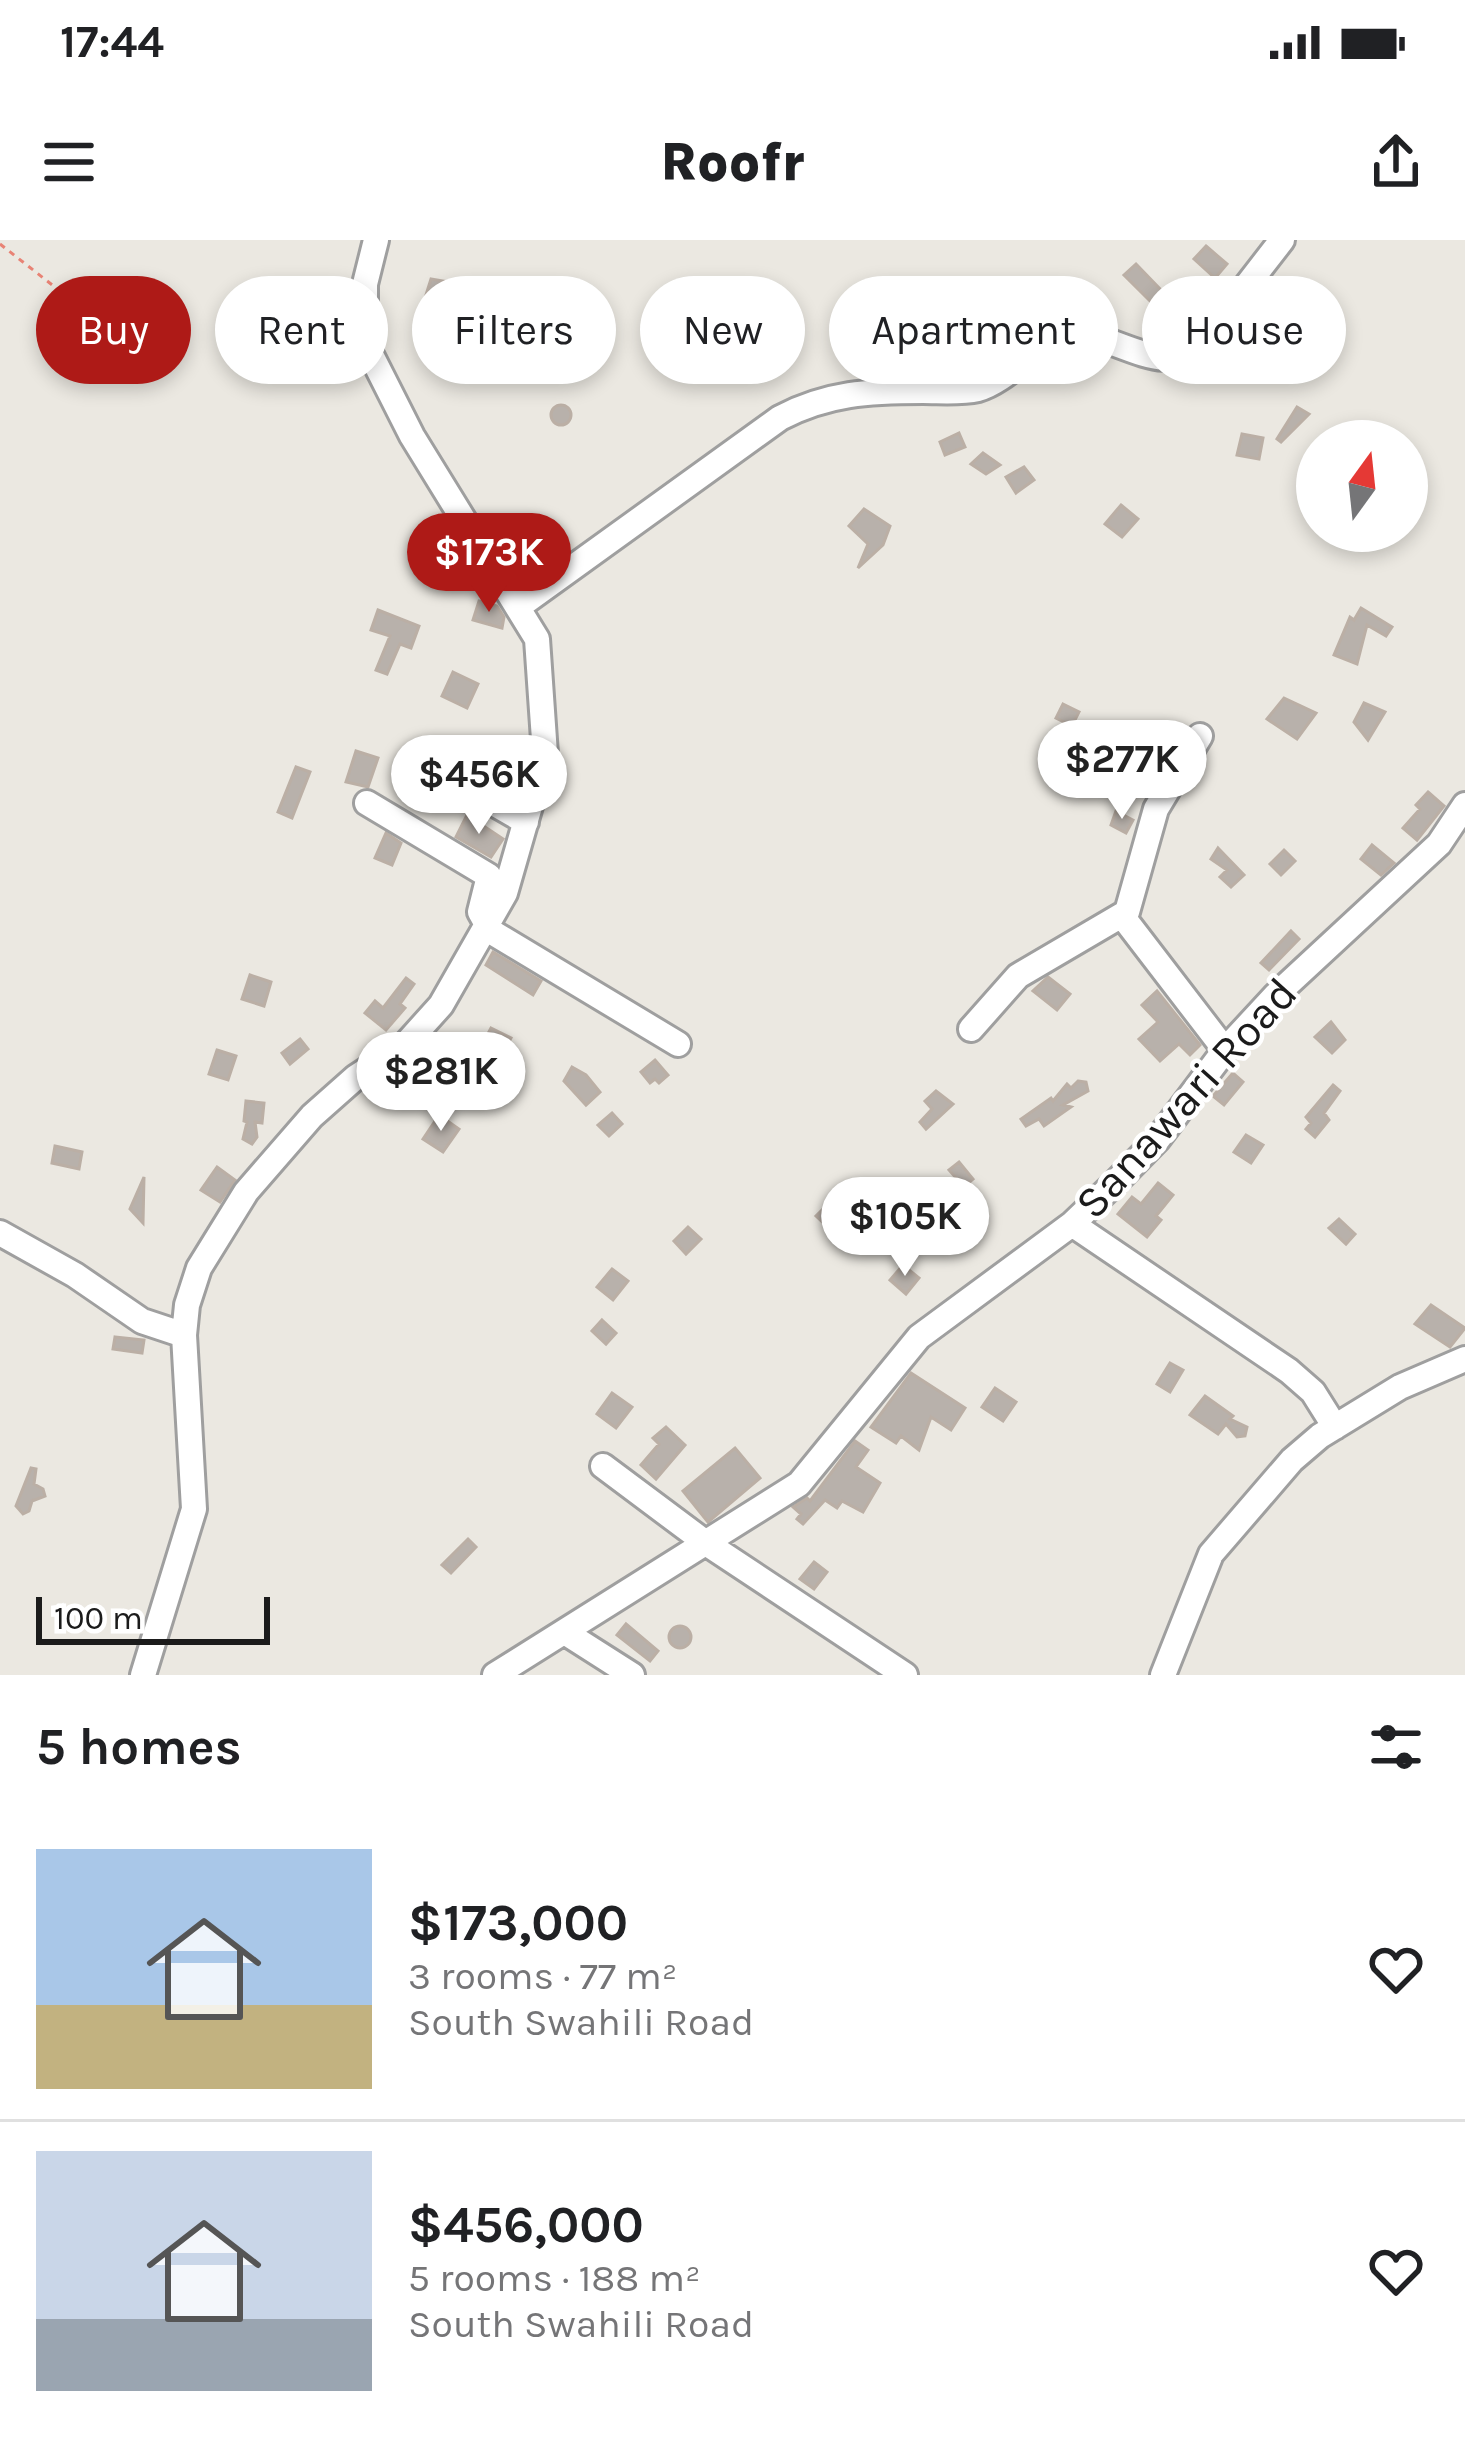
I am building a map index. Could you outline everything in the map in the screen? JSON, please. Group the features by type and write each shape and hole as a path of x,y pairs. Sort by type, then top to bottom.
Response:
{"street":[{"path":"143,1675 194,1509 184,1335 187,1305 199,1268 246,1192 312,1116 356,1077 405,1045 441,1005 505,893 545,754 537,639 412,436 365,343 364,284 376,240"},
{"path":"518,607 780,418 820,400 867,391 983,387 1072,334 1157,358 1190,355 1282,240"},
{"path":"971,1029 1018,976 1123,917 1133,899 1156,809 1200,736"},
{"path":"422,762 526,822"},
{"path":"367,802 489,877 480,912 486,925 678,1044"},
{"name":"Sanawari Road","path":"495,1675 799,1484 920,1337 1072,1224 1157,1139 1225,1050 1276,995 1439,844 1465,805"},
{"path":"1123,917 1225,1050"},
{"path":"1072,1224 1289,1371 1312,1392 1335,1427"},
{"path":"0,1234 75,1275 142,1321 184,1335"},
{"path":"1162,1675 1210,1554 1303,1448 1407,1382 1465,1359"},
{"path":"603,1466 706,1543 904,1675"},
{"path":"566,1633 632,1675"}],"path":[{"path":"0,244 41,276"}],"building":[{"path":"1206,246 1227,264 1213,276 1194,259"},
{"path":"1136,264 1148,276 1142,276 1142,293 1124,275"},
{"path":"561,405 571,415 561,425 551,415"},
{"path":"1297,407 1309,414 1296,420 1296,427 1281,442 1277,439"},
{"path":"959,433 965,447 945,455 940,442"},
{"path":"1242,434 1263,438 1259,459 1237,455"},
{"path":"983,453 1000,465 986,474 971,464"},
{"path":"1024,467 1034,480 1016,493 1006,477"},
{"path":"1121,505 1138,519 1122,537 1105,524"},
{"path":"864,509 890,526 883,545 858,568 868,544 849,526"},
{"path":"479,601 497,606 504,617 502,628 473,620"},
{"path":"1361,608 1392,627 1386,636 1367,625 1357,664 1334,655 1350,617 1354,620"},
{"path":"378,610 419,626 411,648 400,644 387,674 376,670 390,636 371,630"},
{"path":"453,672 478,684 467,708 442,696"},
{"path":"1284,698 1316,713 1297,739 1267,719"},
{"path":"1364,703 1385,712 1368,740 1354,722"},
{"path":"1063,704 1079,712 1072,726 1056,718"},
{"path":"356,751 378,758 368,787 346,782"},
{"path":"296,767 310,772 292,818 278,812"},
{"path":"1428,792 1444,806 1417,840 1403,828"},
{"path":"1116,811 1133,820 1126,833 1111,825"},
{"path":"467,815 503,839 491,857 456,837"},
{"path":"386,833 401,843 392,865 375,858"},
{"path":"1372,845 1394,863 1381,875 1361,859"},
{"path":"1218,848 1244,875 1231,887 1220,877 1227,870 1211,859"},
{"path":"1284,850 1295,861 1281,875 1270,864"},
{"path":"1291,931 1299,939 1269,970 1261,963"},
{"path":"493,952 541,981 533,995 486,965"},
{"path":"250,975 271,982 264,1006 242,999"},
{"path":"1048,977 1070,994 1057,1010 1033,991"},
{"path":"406,978 414,984 400,1004 405,1008 386,1030 365,1013 375,1001 383,1008"},
{"path":"1157,991 1200,1045 1190,1055 1179,1044 1160,1061 1139,1039 1158,1022 1142,1005"},
{"path":"1331,1022 1345,1040 1332,1053 1315,1037"},
{"path":"491,1028 511,1038 495,1069 469,1055 478,1038 484,1041"},
{"path":"300,1039 308,1049 290,1064 282,1053"},
{"path":"217,1050 236,1056 228,1080 209,1074"},
{"path":"655,1060 668,1075 659,1083 655,1079 650,1083 641,1072"},
{"path":"572,1067 600,1092 586,1105 564,1081"},
{"path":"1233,1073 1243,1082 1224,1105 1213,1096"},
{"path":"1078,1081 1086,1082 1088,1091 1063,1105 1071,1107 1044,1126 1039,1119 1026,1126 1021,1119 1053,1101 1067,1084 1071,1088"},
{"path":"1333,1085 1340,1091 1324,1113 1329,1120 1315,1137 1306,1129 1311,1123 1306,1117"},
{"path":"936,1091 953,1104 926,1129 920,1122 932,1109 925,1101"},
{"path":"246,1101 264,1103 262,1123 255,1122 257,1137 252,1144 243,1139"},
{"path":"612,1113 622,1124 609,1136 598,1125"},
{"path":"439,1115 459,1129 443,1152 423,1139"},
{"path":"1246,1135 1263,1145 1251,1163 1234,1152"},
{"path":"55,1146 82,1152 79,1169 52,1163"},
{"path":"959,1162 973,1179 964,1187 949,1170"},
{"path":"217,1167 235,1180 220,1202 201,1190"},
{"path":"144,1177 143,1223 130,1209"},
{"path":"1158,1183 1173,1195 1147,1237 1118,1214 1132,1197 1141,1204"},
{"path":"832,1200 850,1217 834,1233 816,1216"},
{"path":"1339,1219 1355,1234 1346,1244 1329,1228"},
{"path":"688,1227 701,1239 686,1254 674,1241"},
{"path":"899,1228 919,1244 911,1254 891,1238"},
{"path":"903,1265 919,1278 906,1294 890,1280"},
{"path":"612,1269 628,1281 613,1300 597,1287"},
{"path":"1431,1305 1465,1328 1450,1347 1415,1324"},
{"path":"602,1320 616,1333 606,1344 592,1331"},
{"path":"115,1337 144,1340 142,1353 113,1349"},
{"path":"1170,1363 1183,1370 1170,1392 1157,1384"},
{"path":"911,1373 965,1408 951,1430 931,1417 919,1450 901,1436 896,1443 871,1427"},
{"path":"995,1388 1016,1402 1003,1421 982,1407"},
{"path":"612,1393 632,1407 616,1428 597,1414"},
{"path":"1205,1396 1233,1416 1230,1419 1247,1427 1245,1436 1237,1437 1226,1424 1218,1434 1190,1415"},
{"path":"666,1427 685,1445 656,1479 641,1465 659,1444 653,1438"},
{"path":"855,1441 868,1450 856,1467 880,1483 863,1512 842,1501 837,1508 825,1500 803,1524 793,1507 807,1498 810,1501"},
{"path":"735,1448 760,1478 708,1522 683,1491"},
{"path":"31,1468 36,1469 34,1484 45,1496 32,1501 23,1514 16,1506"},
{"path":"468,1539 476,1547 451,1573 442,1565"},
{"path":"814,1562 827,1572 814,1589 800,1579"},
{"path":"626,1624 658,1651 650,1661 617,1635"},
{"path":"680,1626 691,1637 680,1648 669,1637"}]}
